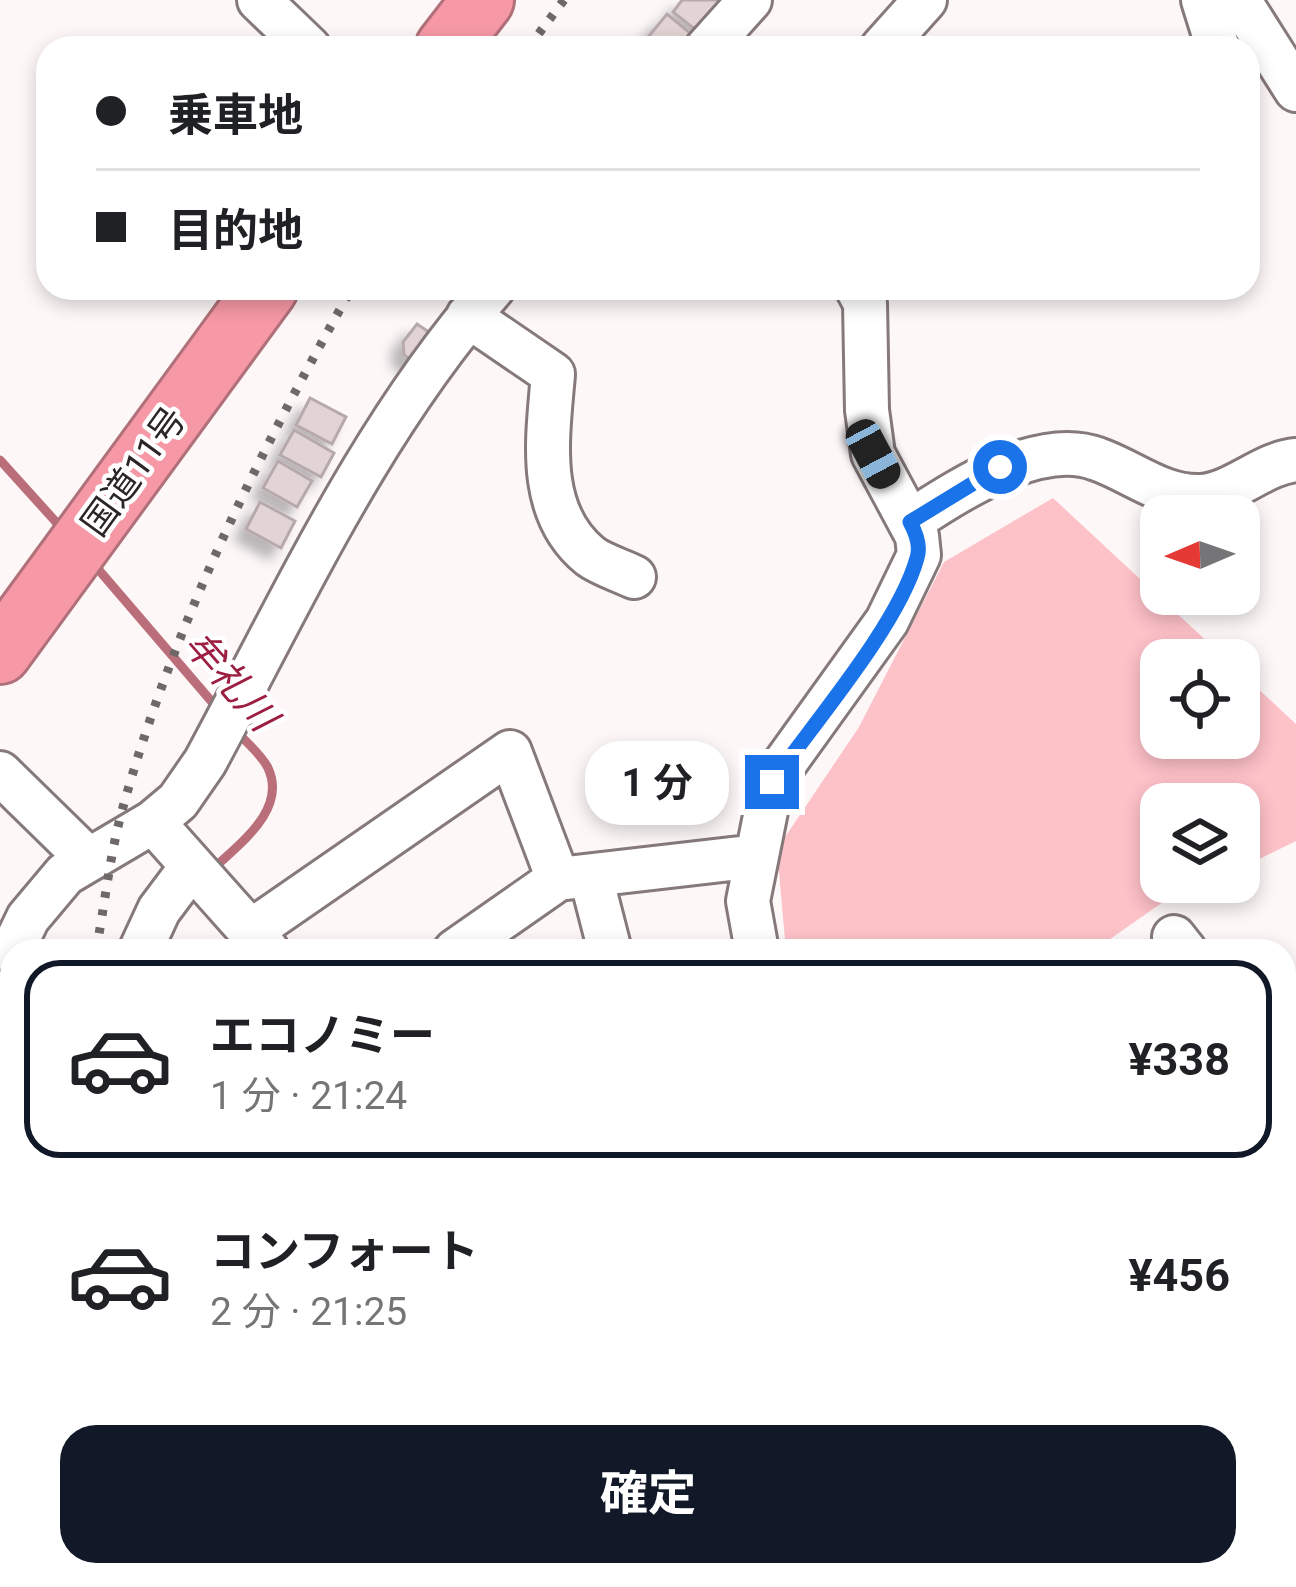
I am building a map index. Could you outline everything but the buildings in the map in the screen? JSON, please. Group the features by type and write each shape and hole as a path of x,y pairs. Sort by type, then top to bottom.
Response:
{"highway":[{"path":"455,36 483,0"},
{"name":"国道11号","path":"0,653 258,300"}],"street":[{"path":"259,0 297,36"},
{"path":"718,36 750,0"},
{"path":"893,36 926,0"},
{"path":"1203,0 1215,36"},
{"path":"1239,0 1296,90"},
{"path":"755,939 748,901 772,782 887,621 919,555 917,536 873,454 863,300"},
{"path":"18,939 28,918 64,874 153,822 178,801 229,718 370,453 419,379 481,302 553,374 546,460 554,500 568,531 592,557 634,577"},
{"path":"910,522 1000,467 1061,455 1093,456 1168,493 1204,496 1296,460"},
{"path":"262,939 510,752 604,939"},
{"path":"0,773 88,860"},
{"path":"153,822 257,939"},
{"path":"477,939 575,878 757,856"},
{"path":"146,939 159,910 200,874"}],"shaded area":[{"path":"1053,498 1140,579 1140,615 1179,615 1204,639 1140,639 1140,759 1260,759 1260,691 1296,724 1296,841 1260,859 1260,783 1140,783 1140,903 1162,903 1110,939 785,939 777,849 859,727 944,562"}],"waterway":[{"name":"牟礼川","path":"0,460 65,532"},
{"name":"牟礼川","path":"92,562 218,709"},
{"name":"牟礼川","path":"211,871 257,826 271,799 268,768 236,731"}],"railway":[{"path":"537,36 564,0"},
{"path":"98,939 118,824 167,672 252,476 345,300"}],"route":[{"path":"772,782 887,621 919,555 910,522 1000,467"}]}
